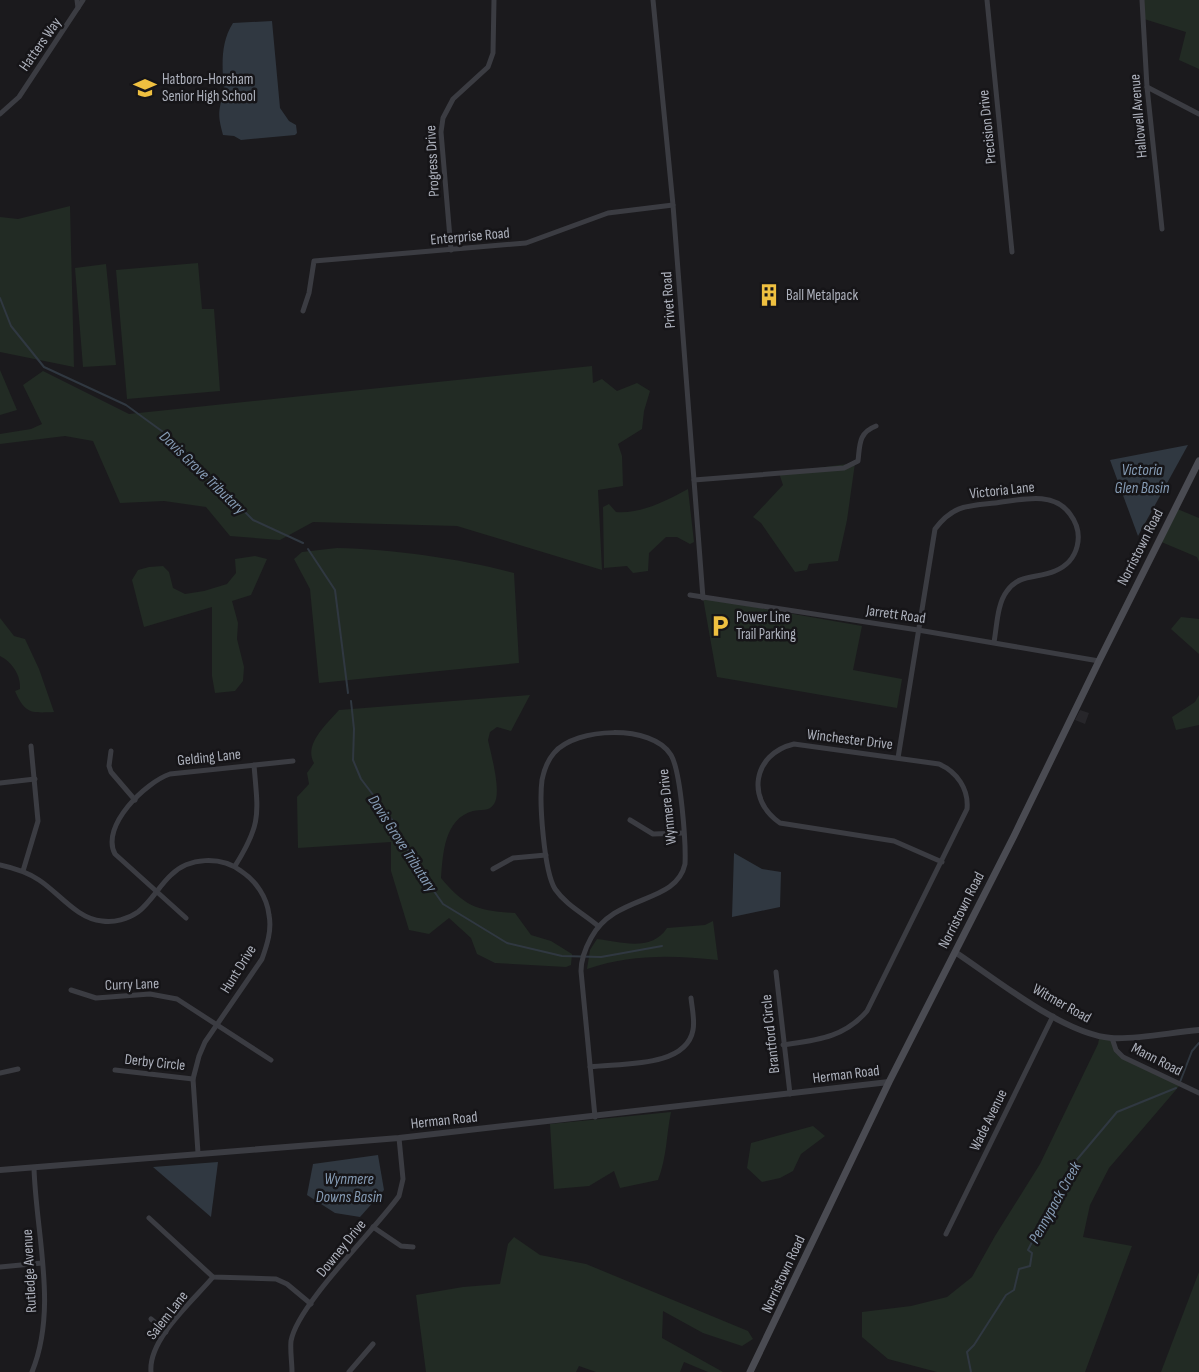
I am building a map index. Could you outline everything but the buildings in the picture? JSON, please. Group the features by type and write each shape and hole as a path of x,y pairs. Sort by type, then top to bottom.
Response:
{"main road":[{"name":"Norristown Road","path":"750,1372 889,1082 1014,836 1099,661 1198,465"}],"street":[{"name":"Hatters Way","path":"77,0 78,8"},
{"name":"Hatters Way","path":"0,114 18,97 83,0"},
{"name":"Progress Drive","path":"451,250 441,132 443,118 453,99 488,67 492,53 494,0"},
{"name":"Privet Road","path":"654,0 673,205 703,598"},
{"name":"Precision Drive","path":"987,0 1012,252"},
{"name":"Hallowell Avenue","path":"1142,0 1147,87 1162,229"},
{"path":"1147,87 1199,114"},
{"name":"Enterprise Road","path":"303,311 309,293 314,261 526,243 608,213 673,205"},
{"path":"694,480 844,468 858,461 861,436 876,426"},
{"name":"Victoria Lane","path":"898,758 933,535 943,519 960,507 1038,498 1053,501 1068,510 1075,522 1079,537 1076,552 1060,568 1022,578 1007,591 1001,601 994,642"},
{"name":"Jarrett Road","path":"690,595 994,642 1099,661"},
{"name":"Wynmere Drive","path":"595,1116 581,971 583,957 598,926 626,906 668,890 682,875 685,864 677,767 664,747 639,734 586,736 574,739 559,748 545,768 542,787 549,877 565,901 598,926"},
{"name":"Winchester Drive","path":"783,1045 827,1039 847,1030 863,1016 874,999 942,862 967,809 966,793 958,778 945,767 898,758 794,744 772,753 762,767 759,776 760,795 768,812 780,823 894,841 942,862"},
{"path":"23,871 38,827 31,746"},
{"path":"111,751 111,772 135,800"},
{"name":"Gelding Lane","path":"157,890 118,857 112,847 112,832 115,823 135,800 160,778 170,774 293,761"},
{"path":"235,866 257,822 254,765"},
{"path":"0,783 35,779"},
{"path":"630,820 653,834 682,833"},
{"path":"493,869 513,858 546,855"},
{"name":"Hunt Drive","path":"0,865 23,871 42,882 86,917 100,921 121,920 135,914 173,873 190,864 213,860 235,866 252,880 263,896 269,915 268,938 262,959 205,1042 193,1079 198,1153"},
{"path":"157,890 186,918"},
{"name":"Witmer Road","path":"954,952 1053,1016 1081,1030 1112,1038 1199,1030"},
{"name":"Brantford Circle","path":"776,972 790,1094"},
{"name":"Curry Lane","path":"71,990 96,998 165,996 184,1002 271,1060"},
{"path":"590,1067 664,1059 678,1052 688,1043 693,1031 691,998"},
{"name":"Wade Avenue","path":"946,1234 1053,1016"},
{"name":"Mann Road","path":"1112,1038 1116,1050 1123,1057 1199,1093"},
{"path":"0,1073 18,1069"},
{"name":"Derby Circle","path":"114,1070 193,1079"},
{"name":"Herman Road","path":"0,1170 400,1138 889,1082"},
{"name":"Downey Drive","path":"292,1372 291,1340 298,1323 311,1304 395,1202 402,1189 400,1138"},
{"name":"Rutledge Avenue","path":"32,1372 41,1342 44,1318 42,1263 34,1168"},
{"path":"149,1218 213,1277 276,1279 287,1284 311,1304"},
{"path":"373,1227 401,1246 413,1247"},
{"path":"0,1267 42,1263"},
{"name":"Salem Lane","path":"151,1372 154,1354 166,1332 213,1277"},
{"path":"151,1318 166,1332"},
{"path":"349,1372 373,1344"}],"shaded area":[{"path":"1142,0 1199,0 1199,69 1179,60 1186,32 1144,19"},
{"path":"70,206 74,367 0,352 0,217 18,219"},
{"path":"198,263 202,309 214,309 220,391 127,399 116,270"},
{"path":"106,264 116,365 83,367 75,268"},
{"path":"592,366 593,383 602,379 617,391 637,383 650,391 644,411 642,429 618,444 622,456 623,486 598,490 602,570 457,526 313,522 280,540 230,536 206,507 164,501 120,503 93,441 65,436 0,444 0,434 31,429 42,424 23,385 43,371 129,414"},
{"path":"0,370 17,410 0,415"},
{"path":"855,463 847,520 838,561 809,564 807,570 795,572 761,523 753,517 783,485 779,473"},
{"path":"688,489 694,542 690,544 677,537 666,537 649,553 648,571 633,573 627,566 604,568 603,507 609,504 616,512 635,511 662,502"},
{"path":"1175,508 1199,518 1199,562 1197,557 1159,541"},
{"path":"337,548 381,550 427,556 472,563 514,573 519,663 319,683 310,589 294,559 302,552"},
{"path":"255,556 267,559 251,595 232,601 238,623 237,639 244,667 243,681 235,691 215,693 212,676 212,607 144,627 132,580 138,570 163,566 169,572 173,588 185,594 204,591 227,584 236,573 235,559"},
{"path":"703,598 862,626 853,670 902,679 897,708 717,677"},
{"path":"1181,617 1199,619 1199,654 1171,629"},
{"path":"0,618 14,636 25,639 39,669 54,712 34,712 26,708 19,699 15,691 20,689 17,674 12,665 0,656"},
{"path":"530,695 511,731 497,727 490,732 488,740 495,773 496,799 492,807 473,811 463,815 456,821 444,848 441,878 457,895 473,906 491,911 515,913 531,935 551,941 572,954 571,965 566,967 495,963 477,954 471,938 449,918 429,934 409,930 391,871 391,842 298,848 297,797 309,784 307,773 314,763 311,756 314,741 323,727 339,710"},
{"path":"1199,695 1199,725 1176,730 1172,717 1195,702"},
{"path":"1080,710 1089,713 1085,724 1075,720"},
{"path":"713,921 718,960 685,957 635,958 587,969 590,950 597,939 635,944 644,943 661,935 667,928 705,925"},
{"path":"1100,1034 1112,1038 1123,1057 1181,1084 1109,1168 1090,1205 1083,1237 1132,1246 1085,1372 937,1372 888,1359 862,1337 862,1312 911,1306 947,1297 972,1277 1040,1164 1098,1044"},
{"path":"671,1112 665,1155 658,1180 620,1188 614,1171 589,1186 554,1189 550,1124"},
{"path":"813,1126 825,1136 801,1154 793,1171 780,1178 762,1182 747,1168 751,1143"},
{"path":"514,1237 540,1255 586,1264 748,1331 753,1339 742,1346 703,1333 663,1311 662,1338 723,1372 708,1372 684,1362 680,1372 596,1372 579,1366 576,1372 426,1372 416,1295 463,1287 500,1284 508,1244"},
{"path":"1199,1272 1199,1372 1161,1372"}],"water":[{"path":"272,21 280,108 289,121 296,125 297,133 295,135 241,140 234,136 223,135 219,110 224,91 224,50 229,29 233,23"},
{"name":"Victoria Glen Basin","path":"1188,445 1138,536 1110,460"},
{"path":"734,853 762,869 781,872 780,907 732,917"},
{"name":"Wynmere Downs Basin","path":"378,1155 384,1190 360,1217 335,1213 307,1195 313,1164"},
{"path":"218,1162 211,1217 153,1167"}],"waterway":[{"name":"Davis Grove Tributary","path":"0,298 11,326 44,367 126,405 170,437 253,520 303,543"},
{"name":"Davis Grove Tributary","path":"308,549 335,590 348,693"},
{"name":"Davis Grove Tributary","path":"351,701 354,729 353,760 361,779 393,821 417,867 443,904 507,943 562,956 601,957 662,946"},
{"name":"Pennypack Creek","path":"1180,1082 1192,1051 1199,1043"},
{"name":"Pennypack Creek","path":"971,1372 967,1352 974,1345 1006,1295 1014,1290 1019,1269 1030,1266 1032,1253 1028,1250 1069,1169 1117,1112 1176,1088"}],"place":[{"name":"Hatboro-Horsham Senior High School","path":"145,88"},
{"name":"Ball Metalpack","path":"769,295"},
{"name":"Power Line Trail Parking","path":"720,626"}]}
